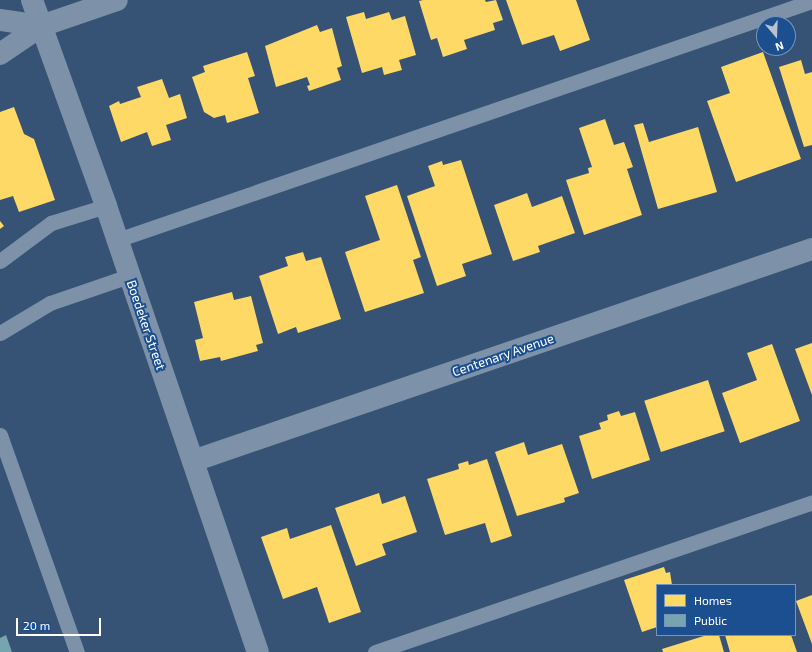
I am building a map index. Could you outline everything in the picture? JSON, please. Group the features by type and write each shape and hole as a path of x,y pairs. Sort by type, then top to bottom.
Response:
{"street":[{"name":"Boedeker Street","path":"32,0 106,206 258,652"},
{"path":"0,54 41,26 117,0"},
{"path":"0,20 41,26"},
{"name":"Centenary Avenue","path":"193,461 812,249"}],"lane":[{"path":"117,240 812,1"},
{"path":"0,261 51,223 106,206"},
{"path":"0,333 50,303 129,276"},
{"path":"0,435 77,652"},
{"path":"374,652 812,502"}],"building: Homes":[{"path":"485,0 486,2 496,0 503,20 493,23 495,30 464,40 467,49 443,57 437,38 431,40 419,1"},
{"path":"506,0 576,0 590,40 560,51 554,35 522,45"},
{"path":"364,12 366,19 389,12 392,20 405,16 416,55 399,60 402,70 384,75 382,67 362,73 346,17"},
{"path":"317,25 320,32 332,28 342,66 337,68 341,80 309,91 307,86 310,85 307,77 276,87 265,46"},
{"path":"247,52 255,76 248,78 259,113 227,123 225,115 214,118 204,112 192,77 205,72 203,66"},
{"path":"756,54 756,56 764,56 801,159 736,182 707,101 730,93 721,67"},
{"path":"801,60 805,74 812,72 812,145 804,147 779,67"},
{"path":"162,79 169,98 180,94 187,118 166,125 171,140 152,146 147,132 121,142 109,106 119,101 120,104 141,97 137,87"},
{"path":"14,107 24,134 34,139 55,200 19,212 13,196 0,200 0,112"},
{"path":"605,119 614,145 624,142 633,167 627,169 642,215 584,235 566,180 589,173 588,168 592,167 579,128"},
{"path":"643,123 649,142 698,127 717,192 658,209 634,125"},
{"path":"461,160 492,254 462,264 466,276 437,286 407,196 435,186 428,166 442,161 443,165"},
{"path":"397,185 421,257 413,260 424,293 365,312 345,252 380,240 365,196"},
{"path":"527,193 532,207 562,196 575,233 538,246 540,252 513,261 494,205"},
{"path":"0,221 4,226 0,229"},
{"path":"303,252 306,261 321,257 341,319 298,333 296,327 278,334 259,276 288,266 285,257"},
{"path":"232,292 234,300 251,296 263,343 256,345 258,351 221,361 220,357 200,361 195,340 203,338 194,302"},
{"path":"812,343 812,395 795,349"},
{"path":"772,344 800,421 740,443 722,393 757,380 747,353"},
{"path":"708,380 725,431 661,452 644,401"},
{"path":"619,411 621,416 635,412 650,460 592,479 579,436 601,429 599,423 608,420 607,415"},
{"path":"524,442 528,455 562,444 579,493 564,498 565,502 517,516 495,452"},
{"path":"487,459 512,536 491,543 485,523 445,535 427,479 459,469 458,464 468,461 469,465"},
{"path":"379,493 382,504 405,496 417,532 382,544 386,555 356,566 335,508"},
{"path":"331,525 361,612 329,623 317,587 283,599 261,537 287,528 290,539"},
{"path":"664,567 666,573 670,572 672,584 656,584 656,627 642,632 624,580"},
{"path":"812,595 812,644 796,601"},
{"path":"704,636 719,636 724,652 663,652 662,649"},
{"path":"725,636 791,636 797,652 730,652"}],"building: Public":[{"path":"6,635 12,652 0,652 0,638"}]}
